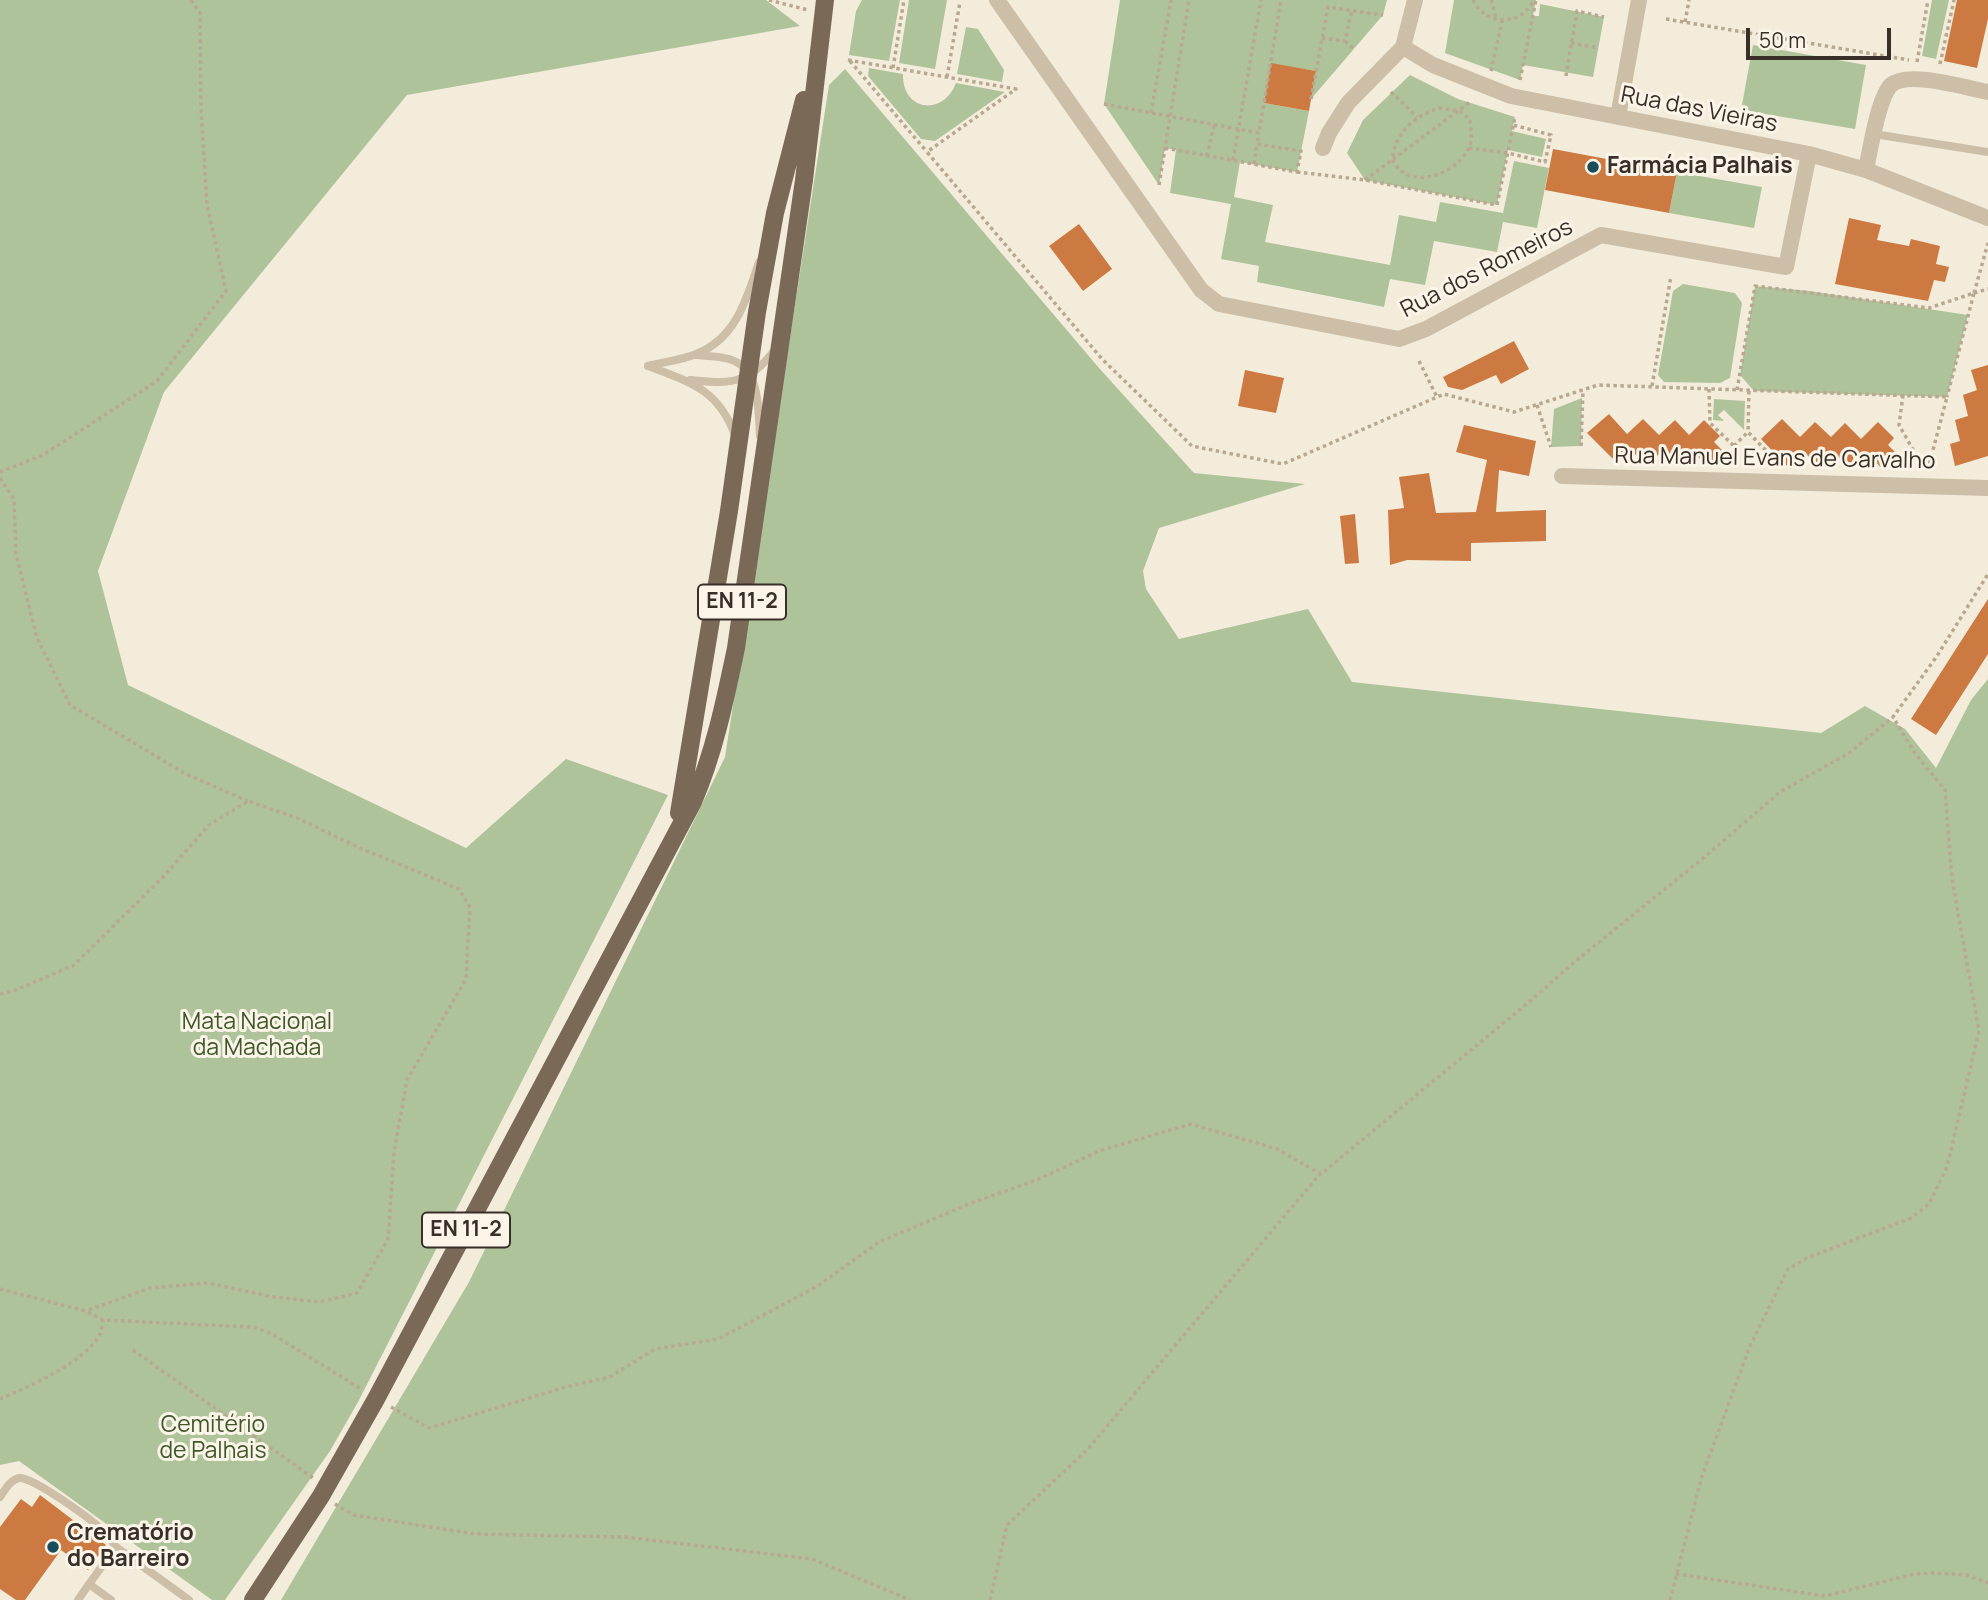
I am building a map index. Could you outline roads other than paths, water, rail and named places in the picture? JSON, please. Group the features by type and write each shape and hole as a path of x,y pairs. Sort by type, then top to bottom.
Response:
{"main road":[{"name":"EN 11-2","path":"253,1600 325,1490 376,1399 696,796 722,716 736,648 804,180 824,7"},
{"name":"EN 11-2","path":"664,852 676,824 684,791 775,213 790,148 818,52"}],"street":[{"name":"Rua dos Romeiros","path":"997,0 1201,290 1219,304 1399,339 1426,330 1601,235 1786,267 1809,154"},
{"path":"1323,148 1348,103 1404,47 1415,0"},
{"path":"1618,117 1639,0"},
{"name":"Rua das Vieiras","path":"1404,47 1433,65 1511,96 1809,154 1866,170 1988,218"},
{"path":"1866,170 1883,99 1898,80 1916,79 1988,92"},
{"name":"Rua Manuel Evans de Carvalho","path":"1562,476 1988,488"}],"lane":[{"path":"1874,134 1988,152"},
{"path":"696,355 719,340 736,321 749,292 775,213"},
{"path":"680,378 730,383 769,359 781,341"},
{"path":"738,446 729,421 712,396 680,378 648,366 696,355 727,358 741,365 757,391 762,463"},
{"path":"0,1497 12,1481 18,1478 40,1485 105,1532 116,1547 189,1600"},
{"path":"78,1600 116,1547"},
{"path":"89,1584 111,1600"}],"place":[{"name":"Farmácia Palhais","path":"1593,167"},
{"name":"Crematório do Barreiro","path":"53,1547"}],"park label":[{"name":"Mata Nacional da Machada","path":"257,1036"},
{"name":"Cemitério de Palhais","path":"213,1439"}]}
